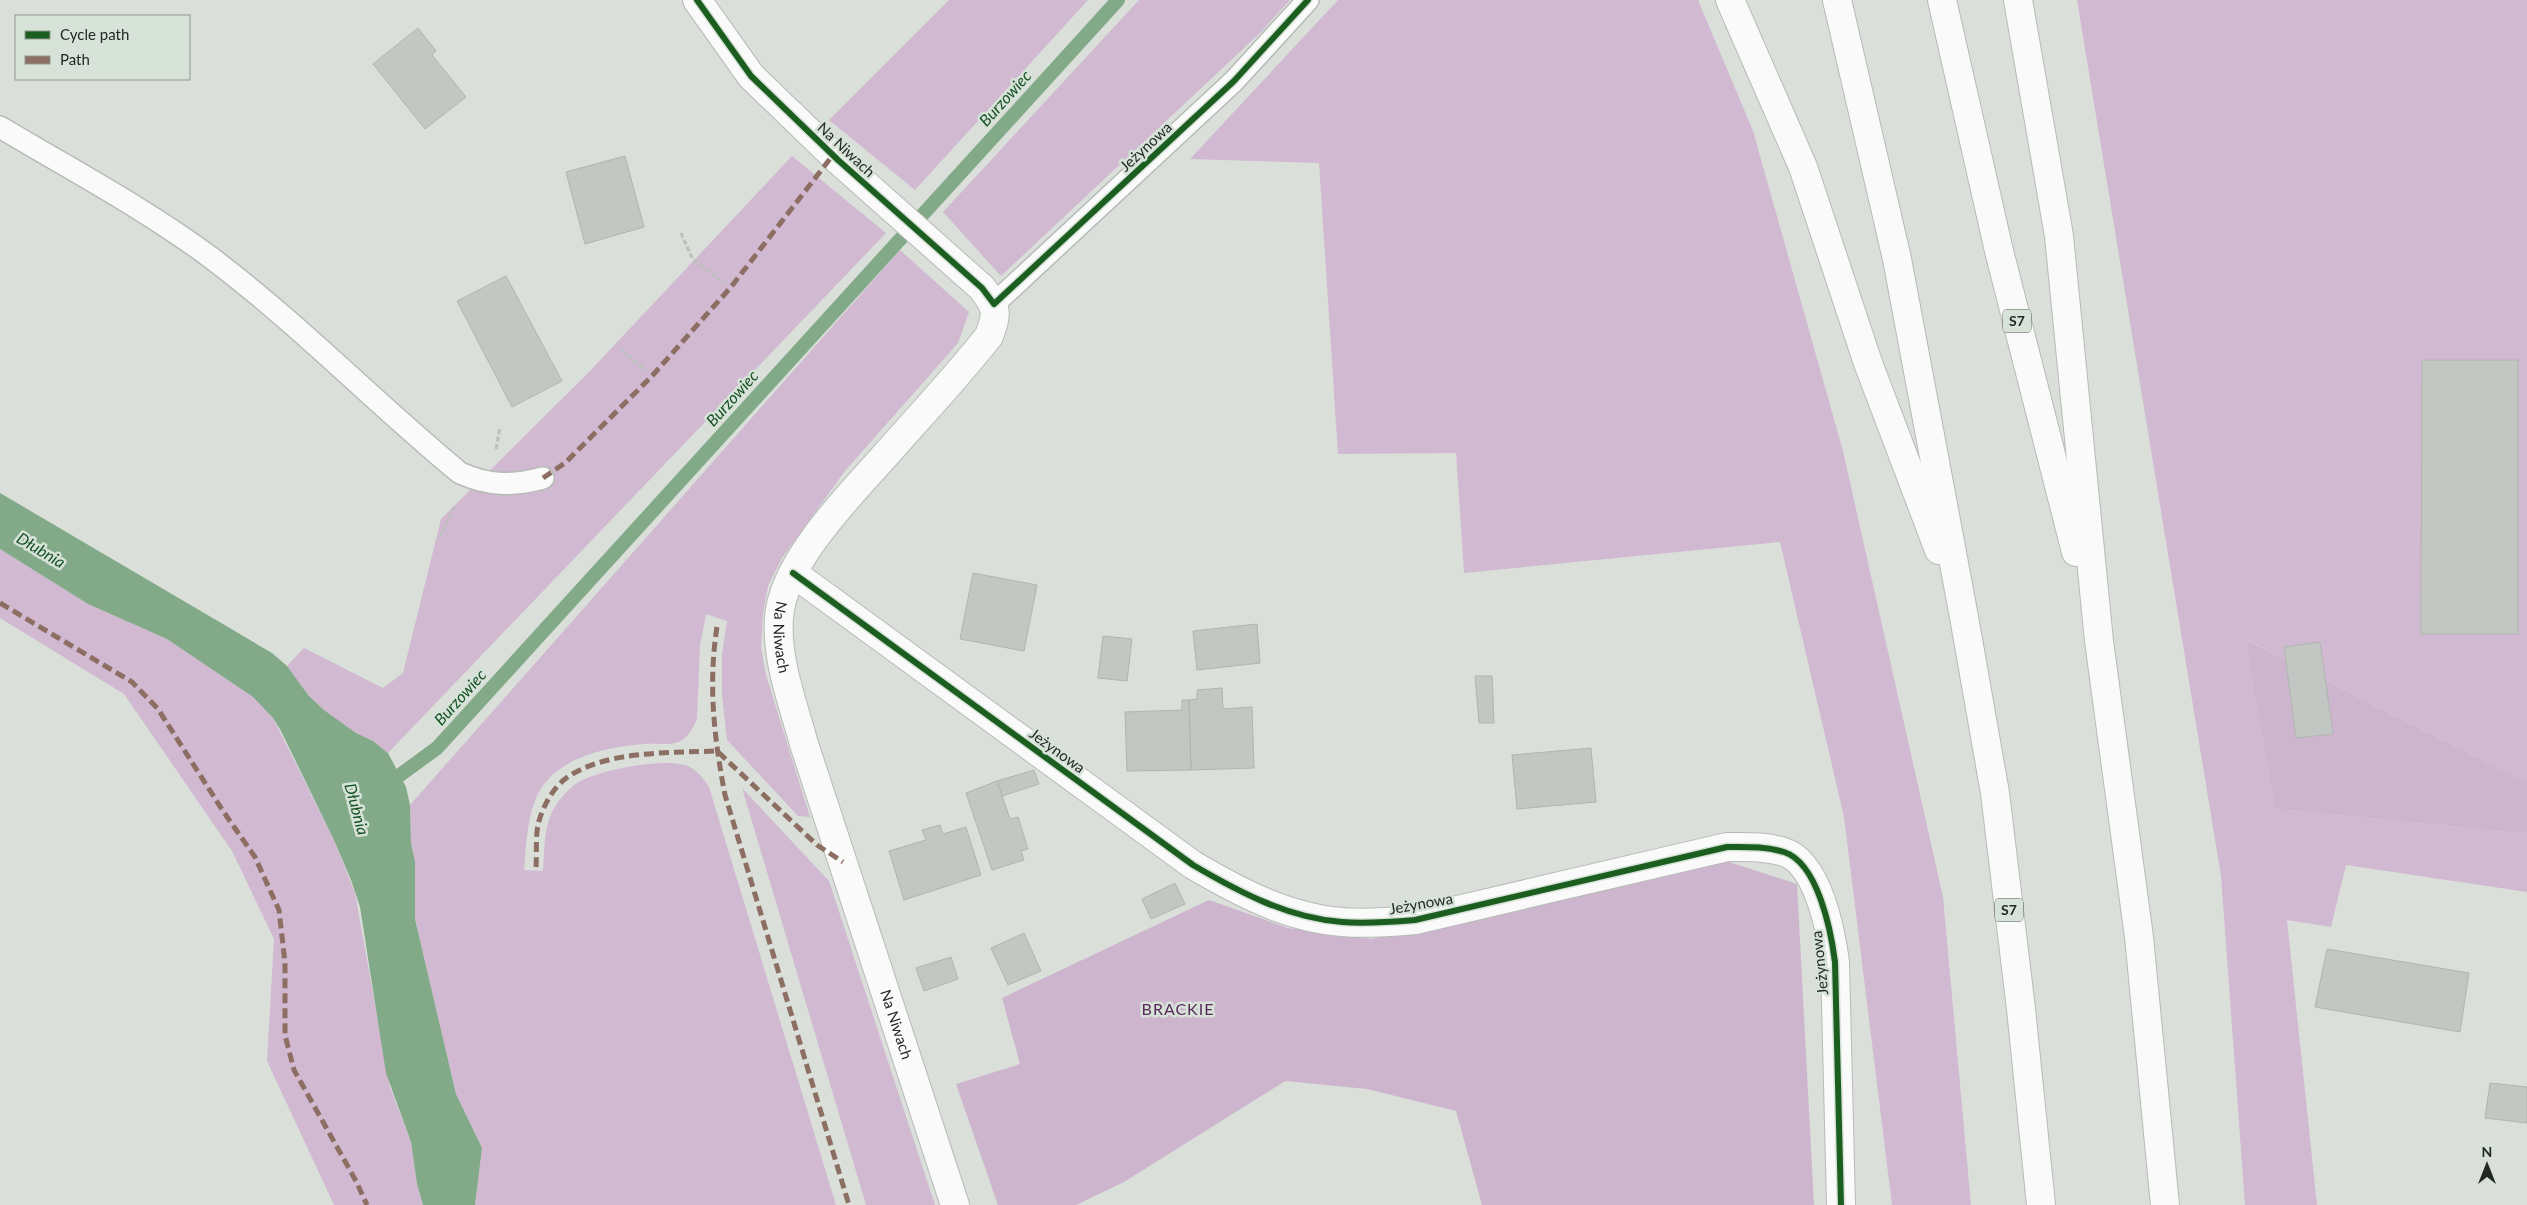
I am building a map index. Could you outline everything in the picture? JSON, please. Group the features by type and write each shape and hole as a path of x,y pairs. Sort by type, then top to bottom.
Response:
{"main road":[{"name":"Na Niwach","path":"697,0 751,76 838,160 988,296 994,321 989,336 829,519 793,573 782,598 779,617 783,671 804,744 955,1205"},
{"path":"1730,0 1803,168 1868,363 1964,617"},
{"name":"S7","path":"1837,0 1897,259 1995,793 2022,1018 2041,1205"},
{"name":"S7","path":"1942,0 1999,251 2099,641 2139,937 2165,1205"},
{"path":"2018,0 2059,236 2099,641"},
{"name":"Jeżynowa","path":"793,573 1193,865 1235,890 1286,912 1341,922 1378,923 1415,920 1727,847 1766,848 1786,852 1799,861 1808,873 1823,906 1832,934 1835,962 1840,1205"}],"lane":[{"name":"Jeżynowa","path":"988,296 1234,81 1308,0"},
{"path":"0,127 156,221 209,257 278,311 460,472 491,484 519,484 543,478"}],"path":[{"path":"681,233 693,260 726,284"},
{"path":"622,350 646,371"},
{"path":"440,538 456,504"}],"shaded area":[{"path":"949,0 1088,0 915,190 829,120"},
{"path":"1139,0 1290,0 1260,33 1001,276 943,212"},
{"path":"1338,0 1698,0 1753,131 1843,451 1943,897 1971,1205 1892,1205 1844,817 1780,542 1464,573 1456,453 1338,454 1319,163 1190,159"},
{"path":"2077,0 2527,0 2527,783 2247,640 2275,809 2527,834 2527,892 2346,865 2331,927 2287,920 2317,1205 2245,1205 2221,876"},
{"path":"792,156 886,233 388,753 373,741 356,733 324,710 309,696 287,666 304,648 383,688 403,673 441,519 590,371"},
{"path":"900,250 969,312 958,343 845,471 782,558 768,586 763,614 761,648 766,675 810,817 798,816 727,740 722,695 722,654 727,621 706,614 700,646 697,718 689,734 683,740 675,743 630,746 598,752 568,764 555,773 544,784 533,806 527,833 524,870 543,871 547,825 550,817 563,796 579,782 616,769 664,763 688,766 700,775 709,787 836,1205 475,1205 482,1148 456,1094 415,919 415,862 411,843 410,805"},
{"path":"0,549 88,604 167,639 253,697 273,718 334,840 355,893 390,1087 411,1142 417,1184 423,1205 334,1205 267,1061 274,939 232,851 124,694 0,618"},
{"path":"2246,640 2527,783 2527,834 2275,809"},
{"path":"742,788 829,881 935,1205 866,1205"},
{"path":"1720,859 1797,884 1814,1205 1482,1205 1456,1111 1367,1089 1285,1081 1124,1182 1076,1205 998,1205 956,1084 1020,1064 1002,998 1209,900 1288,928 1372,939 1406,928"}],"water":[{"name":"Dłubnia","path":"0,493 272,653 287,666 309,696 324,710 356,733 373,741 388,753 406,787 410,805 411,843 415,862 415,919 456,1094 482,1148 475,1205 423,1205 417,1184 411,1142 386,1073 360,907 334,840 273,718 253,697 167,639 88,604 0,549"}],"building":[{"path":"418,28 436,51 432,55 466,97 425,129 373,64"},
{"path":"625,156 644,227 585,244 566,172"},
{"path":"506,276 562,381 512,407 457,301"},
{"path":"2422,360 2518,360 2518,634 2421,634"},
{"path":"973,573 1037,585 1024,651 960,639"},
{"path":"1257,624 1260,663 1197,670 1193,631"},
{"path":"1103,636 1132,639 1127,681 1098,678"},
{"path":"2320,642 2333,734 2296,738 2284,647"},
{"path":"1475,676 1492,676 1494,723 1479,723"},
{"path":"1222,688 1223,709 1252,707 1254,768 1191,770 1189,700 1197,699 1197,690"},
{"path":"1182,700 1189,700 1191,770 1127,771 1125,712 1182,710"},
{"path":"1591,748 1596,802 1517,809 1512,755"},
{"path":"1034,770 1039,784 1002,796 997,781"},
{"path":"997,781 1010,819 1018,817 1028,849 1021,851 1024,860 992,870 966,793"},
{"path":"940,825 943,834 966,827 981,875 904,900 889,851 926,840 922,830"},
{"path":"1175,883 1185,904 1151,919 1142,899"},
{"path":"1024,933 1041,971 1008,985 991,948"},
{"path":"2327,949 2469,973 2460,1032 2315,1007"},
{"path":"951,957 958,979 924,991 916,968"},
{"path":"2490,1083 2527,1087 2527,1123 2485,1118"}],"waterway":[{"name":"Burzowiec","path":"385,786 437,748 1118,0"}],"marked path":[{"path":"543,478 565,463 652,376 731,287 833,155"},
{"path":"0,603 132,682 158,709 223,811 255,857 279,910 285,963 285,1035 294,1070 356,1181 367,1205"},
{"path":"717,627 714,648 713,690 715,732 725,795 849,1205"},
{"path":"536,867 537,832 541,816 552,793 565,779 581,770 618,758 659,753 717,751 817,845 843,862"}],"cycle path":[{"path":"697,0 751,76 838,160 982,288 994,304 1234,81 1308,0"},
{"path":"793,573 1193,865 1246,894 1302,915 1322,920 1351,923 1415,920 1727,847 1770,849 1784,852 1796,859 1806,869 1821,899 1835,962 1841,1205"}],"district":[{"name":"BRACKIE","path":"1178,1009"}]}
